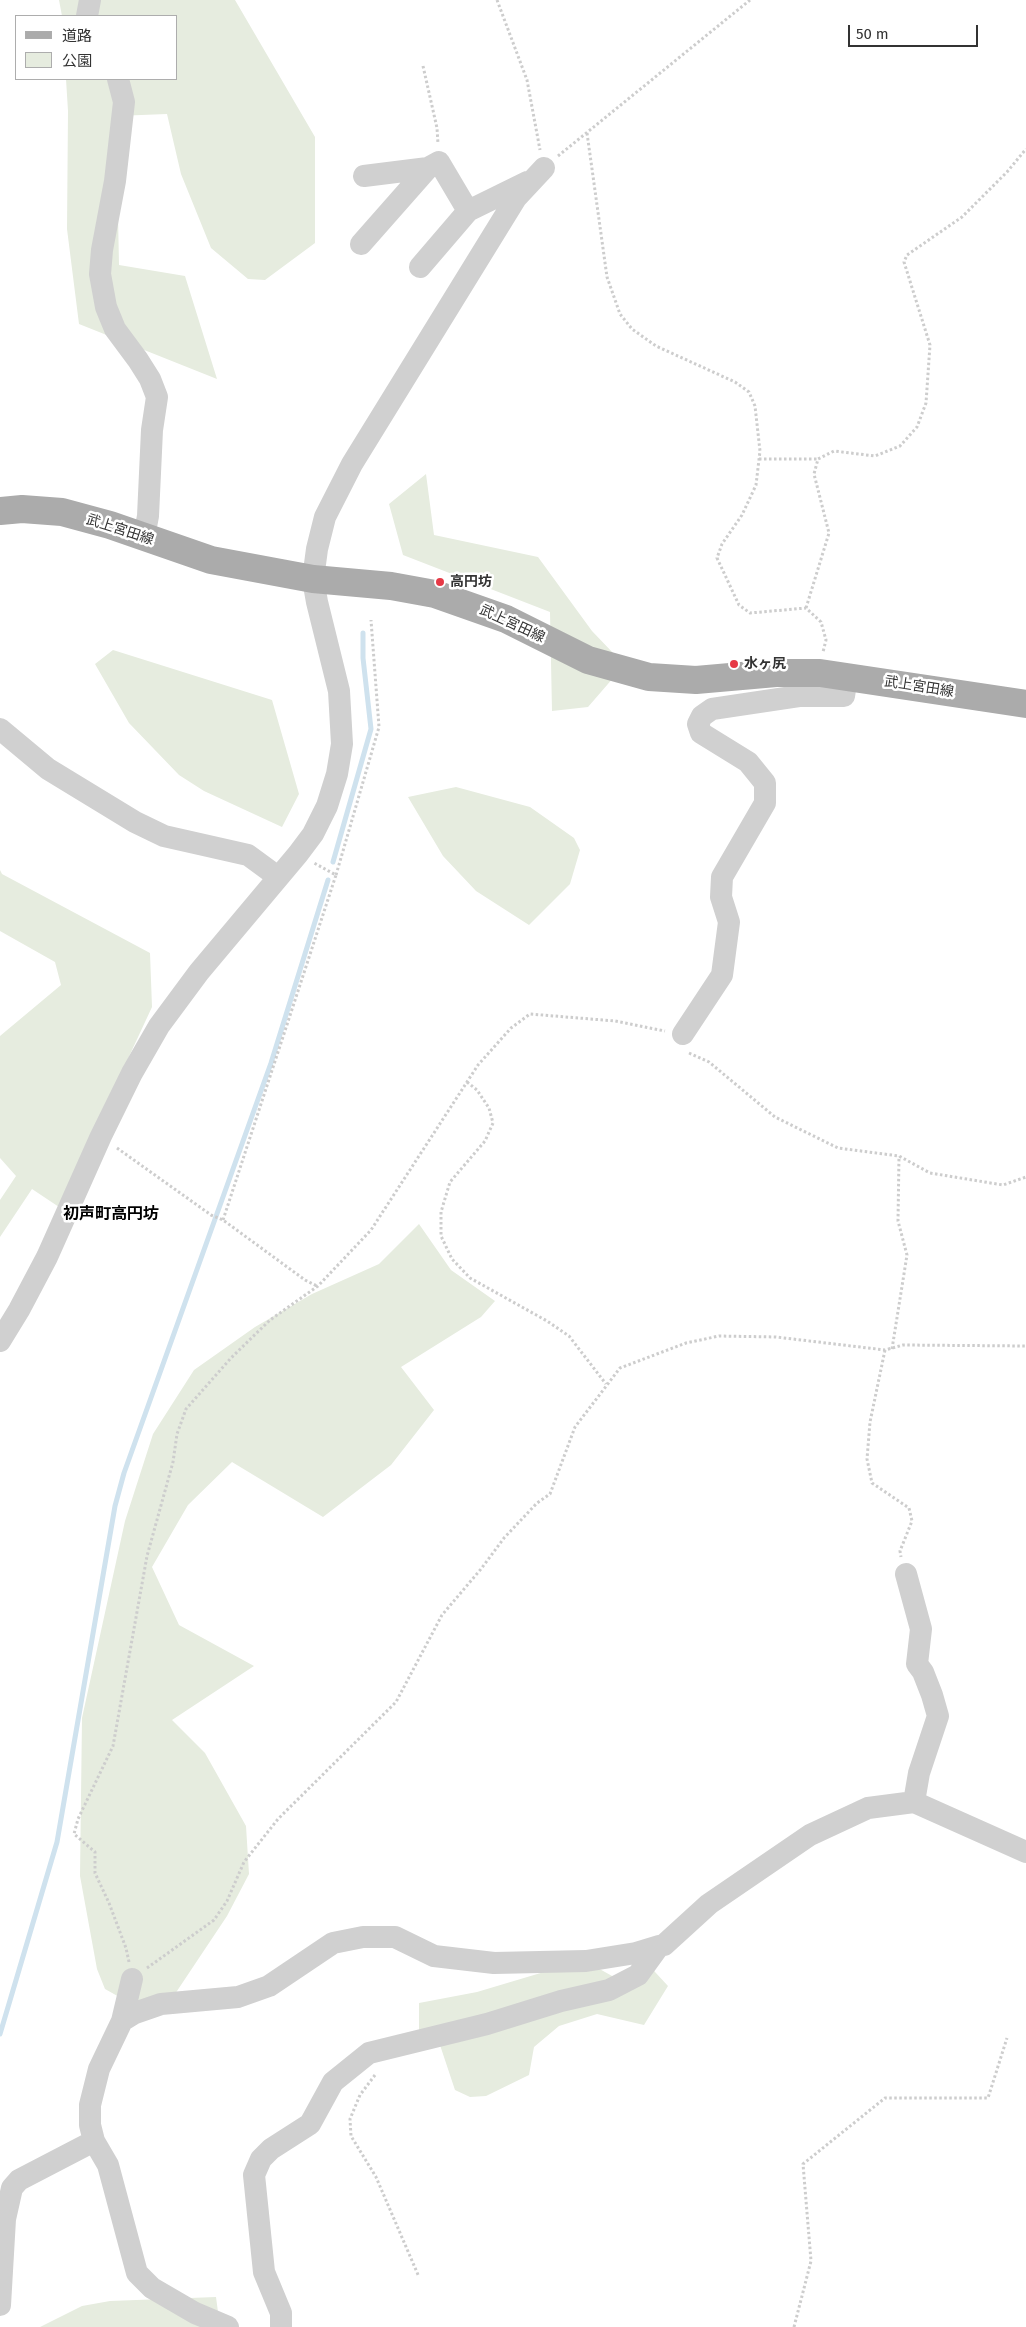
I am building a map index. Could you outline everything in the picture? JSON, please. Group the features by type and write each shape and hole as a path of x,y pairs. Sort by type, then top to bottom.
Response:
{"main road":[{"name":"武上宮田線","path":"0,511 22,509 62,512 212,560 313,579 390,586 454,600 506,619 588,660 649,676 696,680 820,673 1026,704"}],"street":[{"path":"87,15 90,0"},
{"path":"118,80 124,102 100,274 106,307 115,329 150,379 157,397 152,430 148,516 144,537"},
{"path":"433,165 468,211"},
{"path":"364,176 433,165"},
{"path":"361,244 433,165"},
{"path":"420,267 468,211 538,174"},
{"path":"0,1341 47,1257 101,1136 158,1026 200,972 298,854 313,834 327,806 337,774 342,744 339,691 313,579 317,549 325,517 352,464 516,198 538,174"},
{"path":"683,1034 722,976 729,922 721,897 722,877 766,804 765,783 748,762 702,733 698,724 702,716 712,710 799,696 844,696 847,676"},
{"path":"0,729 48,769 135,822 164,836 248,855 278,878"},
{"path":"906,1574 921,1629 917,1664 923,1672 938,1716 919,1774 914,1802"},
{"path":"122,2021 135,2013 161,2004 238,1998 269,1986 333,1943 363,1937 395,1937 434,1956 494,1963 586,1961 664,1945 709,1904 810,1835 868,1808 914,1802 1026,1852"},
{"path":"281,2327 281,2313 264,2272 254,2175 261,2159 271,2149 310,2124 333,2082 369,2053 487,2024 561,2001 609,1990 638,1975 659,1946"},
{"path":"132,1979 122,2021 99,2069 90,2105 90,2125 94,2141 108,2166 138,2273 152,2288 195,2313 228,2327"},
{"path":"0,2306 5,2219 12,2188 19,2180 94,2141"}],"path":[{"path":"496,0 527,80 538,174"},
{"path":"538,174 750,0"},
{"path":"423,66 437,128 433,165"},
{"path":"587,133 607,276 620,314 632,329 656,346 734,382 748,392 756,406 759,458 756,484 742,515 722,544 717,558 739,605 750,613 806,608 821,622 826,640 820,673"},
{"path":"759,458 818,459 834,451 875,456 900,446 917,427 926,404 930,345 904,262 908,255 962,217 1007,172 1026,149"},
{"path":"806,608 828,534 814,474 818,459"},
{"path":"221,1219 336,875 379,727 371,620"},
{"path":"298,854 336,875"},
{"path":"1026,1177 1003,1185 930,1173 899,1156 838,1148 775,1117 709,1062 674,1046 683,1034 616,1021 530,1014 511,1028 478,1065 371,1230 318,1286 270,1320 231,1358 186,1409 177,1434 173,1462 147,1556 114,1746 78,1819 74,1834 95,1852 95,1873 126,1948 132,1979 214,1920 227,1901 244,1862 278,1819 396,1702 442,1614 481,1569 504,1538 537,1503 550,1494 557,1480 575,1427 620,1368 686,1343 719,1336 776,1338 885,1350 903,1345 1026,1346"},
{"path":"467,1082 477,1090 489,1108 492,1123 485,1141 450,1182 441,1212 441,1236 452,1259 470,1278 548,1321 569,1336 606,1384"},
{"path":"101,1136 305,1280 318,1286"},
{"path":"892,1349 907,1255 898,1220 899,1156"},
{"path":"885,1350 870,1422 867,1459 872,1483 908,1508 912,1521 900,1551 906,1574"},
{"path":"794,2327 811,2261 803,2164 885,2098 988,2098 1007,2038"},
{"path":"377,2072 360,2095 350,2119 351,2136 376,2177 419,2277"}],"green space":[{"path":"59,0 235,0 315,137 315,243 265,280 248,279 211,248 181,174 167,114 116,116 119,265 185,276 217,379 79,324 67,229 68,111 66,80 178,80 178,15 62,15"},
{"path":"426,474 434,535 538,557 592,631 615,655 614,677 588,707 552,711 550,612 403,555 389,504"},
{"path":"113,650 272,700 299,794 282,827 204,791 179,775 129,723 95,664"},
{"path":"456,787 530,807 574,838 580,850 570,884 529,925 476,891 443,856 408,797"},
{"path":"0,870 2,874 150,953 152,1007 59,1207 32,1189 0,1237 0,1200 16,1176 0,1158 0,1036 61,985 55,962 0,931"},
{"path":"419,1224 451,1270 495,1301 481,1317 401,1367 434,1410 391,1465 323,1517 232,1462 188,1505 152,1567 179,1625 254,1666 172,1720 205,1753 246,1826 249,1874 227,1916 173,1997 130,2003 105,1989 97,1969 80,1876 82,1718 125,1521 153,1434 194,1370 255,1327 312,1294 379,1264"},
{"path":"580,1958 621,1981 643,1959 668,1986 644,2025 597,2014 559,2026 534,2047 529,2075 486,2096 470,2097 455,2090 438,2039 419,2044 419,2003 477,1992 544,1972"},
{"path":"216,2297 220,2327 40,2327 82,2306 110,2301"}],"waterway":[{"path":"333,862 371,729 363,658 363,633"},
{"path":"0,2034 57,1842 115,1506 124,1473 271,1063 328,880"}],"place":[{"name":"高円坊","path":"440,582"},
{"name":"水ヶ尻","path":"734,664"}],"district":[{"name":"初声町高円坊","path":"111,1215"}]}
